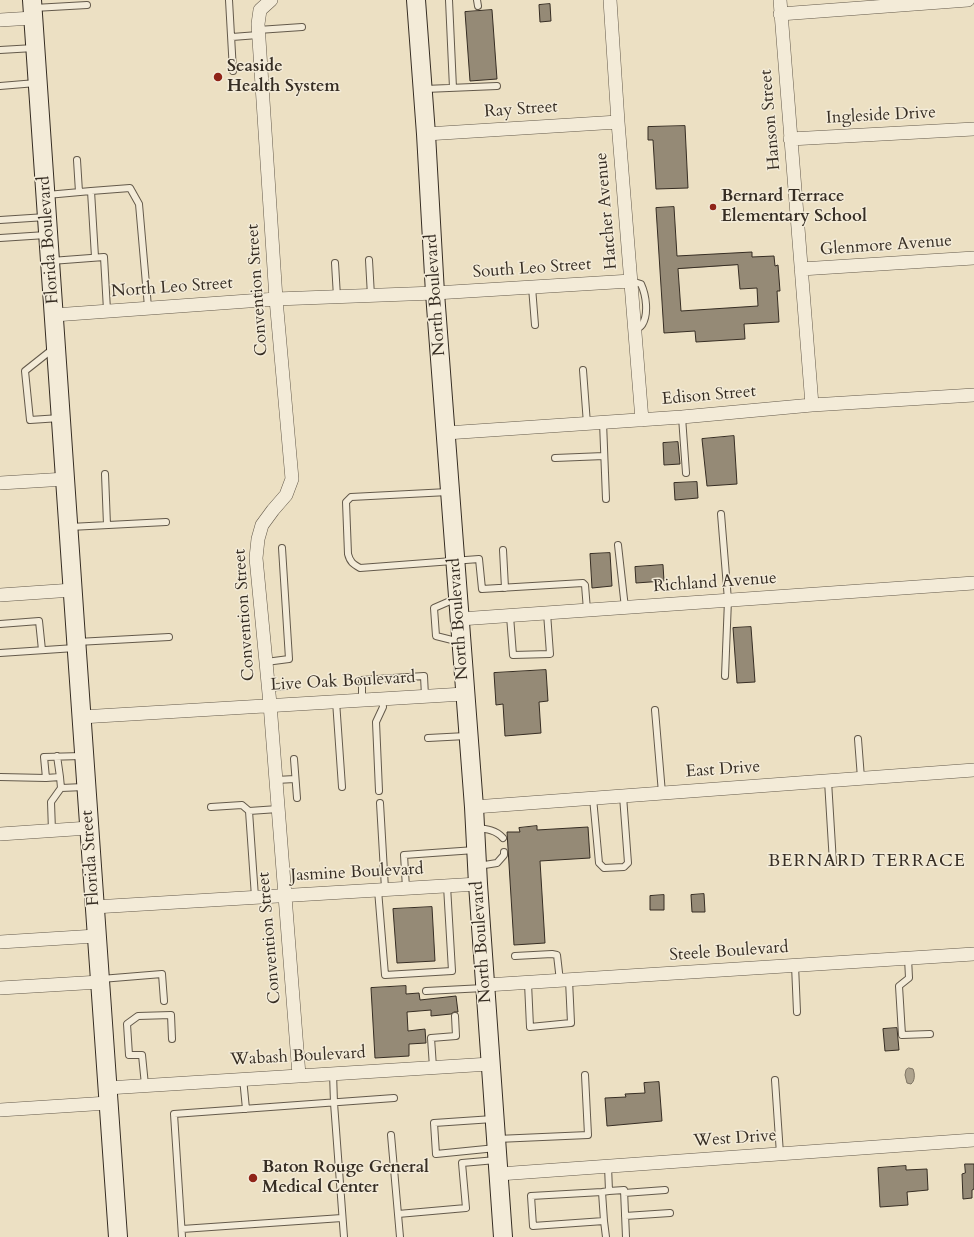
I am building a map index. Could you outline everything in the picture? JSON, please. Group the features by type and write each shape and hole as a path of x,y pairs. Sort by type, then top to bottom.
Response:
{"main road":[{"name":"North Boulevard","path":"416,0 426,134 435,293 456,561 464,694 474,807 476,858 503,1237"},
{"name":"Florida Boulevard","path":"33,9 66,479"},
{"name":"Florida Street","path":"66,479 76,645 118,1237"}],"street":[{"name":"Convention Street","path":"271,0 260,10 258,33 276,299 292,479 286,495 262,525 258,539 256,558 269,688 299,1075"},
{"name":"Hatcher Avenue","path":"610,0 618,122 642,420"},
{"name":"Hanson Street","path":"780,0 812,405"},
{"path":"780,14 968,0"},
{"path":"0,20 33,9"},
{"name":"Ray Street","path":"426,134 618,122"},
{"name":"Ingleside Drive","path":"790,139 974,129"},
{"name":"Glenmore Avenue","path":"801,269 974,258"},
{"name":"South Leo Street","path":"435,293 631,281"},
{"name":"North Leo Street","path":"54,314 276,299 435,293"},
{"name":"Edison Street","path":"446,434 682,417 812,405 974,395"},
{"path":"0,483 66,479"},
{"name":"Richland Avenue","path":"460,619 974,583"},
{"path":"0,595 73,590"},
{"name":"Live Oak Boulevard","path":"81,717 270,704 464,694"},
{"name":"East Drive","path":"474,807 974,770"},
{"path":"0,834 89,828"},
{"name":"Jasmine Boulevard","path":"94,907 478,884"},
{"path":"0,942 96,936"},
{"name":"Steele Boulevard","path":"486,987 564,980 974,954"},
{"path":"0,988 100,981"},
{"name":"Wabash Boulevard","path":"0,1110 108,1095 145,1085 490,1064"},
{"name":"West Drive","path":"497,1155 608,1166 974,1140"}],"lane":[{"path":"230,0 234,71"},
{"path":"449,0 453,88"},
{"path":"33,9 87,5"},
{"path":"232,36 302,27"},
{"path":"0,50 36,48"},
{"path":"0,86 38,83"},
{"path":"423,89 497,86"},
{"path":"77,160 79,192"},
{"path":"46,195 130,188 139,204 148,307"},
{"path":"91,191 95,257"},
{"path":"0,220 47,216"},
{"path":"0,238 48,235"},
{"path":"50,261 104,257 106,310"},
{"path":"369,260 371,296"},
{"path":"335,263 337,297"},
{"path":"532,287 535,325"},
{"path":"56,346 26,371 30,420 61,418"},
{"path":"583,370 587,424"},
{"path":"682,417 686,473"},
{"path":"603,422 606,499"},
{"path":"554,458 604,456"},
{"path":"105,474 107,525"},
{"path":"451,492 351,497 346,502 345,509 349,560 360,568 479,559 482,589 583,583 585,585 587,610"},
{"path":"720,514 728,600 725,676"},
{"path":"69,528 166,522"},
{"path":"618,545 625,608"},
{"path":"266,662 289,659 282,548"},
{"path":"503,550 505,588"},
{"path":"458,598 434,608 436,636 461,642"},
{"path":"510,616 513,655 550,654 547,613"},
{"path":"0,624 40,621 42,650"},
{"path":"0,653 169,637"},
{"path":"362,699 362,680 424,676 425,696"},
{"path":"269,688 286,686"},
{"path":"379,790 376,722 383,708 382,698"},
{"path":"336,701 342,787"},
{"path":"655,710 662,793"},
{"path":"428,738 468,736"},
{"path":"858,739 861,778"},
{"path":"52,831 51,802 61,788 57,756"},
{"path":"46,778 44,757 84,756"},
{"path":"294,759 297,798"},
{"path":"0,777 60,778"},
{"path":"276,780 295,778"},
{"path":"828,781 833,863"},
{"path":"61,788 86,787"},
{"path":"593,798 599,863 604,868 624,867 628,863 623,796"},
{"path":"380,803 385,975 452,971 446,886"},
{"path":"211,807 242,805 249,811 278,809"},
{"path":"249,811 255,897"},
{"path":"475,828 492,830 503,838"},
{"path":"406,888 404,855 476,858 498,863 504,855 504,852"},
{"path":"514,956 557,955 564,980 571,1023 530,1027 528,983"},
{"path":"908,958 909,978 899,986 902,1035 930,1034"},
{"path":"795,965 797,1012"},
{"path":"100,981 162,974 164,1001"},
{"path":"426,991 486,987"},
{"path":"145,1085 142,1055 129,1055 127,1024 138,1016 171,1015 172,1039"},
{"path":"433,1067 431,1038 456,1036 454,1016"},
{"path":"333,1073 344,1237"},
{"path":"398,1214 466,1208 462,1163 588,1134 585,1075"},
{"path":"242,1078 246,1110"},
{"path":"775,1080 780,1154"},
{"path":"182,1237 174,1114 246,1110 394,1098"},
{"path":"494,1119 434,1123 436,1154 497,1155"},
{"path":"391,1135 400,1237"},
{"path":"608,1166 609,1191"},
{"path":"604,1221 533,1226 532,1196 624,1190 626,1237"},
{"path":"624,1193 666,1190"},
{"path":"602,1192 606,1237"},
{"path":"625,1216 670,1213"},
{"path":"182,1229 342,1218"}],"shaded area":[{"path":"909,1068 913,1069 914,1073 914,1079 911,1084 907,1083 905,1075 906,1070"}],"building":[{"path":"550,4 551,21 540,22 539,5"},
{"path":"492,10 497,79 470,81 465,12"},
{"path":"685,126 688,188 656,189 653,140 648,140 648,127"},
{"path":"674,207 677,256 752,252 752,257 774,256 775,266 778,265 780,291 777,291 779,322 744,324 745,339 696,342 695,331 664,333 656,208","holes":["738,265 740,289 757,288 758,306 681,311 678,269"]},
{"path":"734,436 737,484 707,486 702,439"},
{"path":"678,442 680,464 664,465 663,443"},
{"path":"697,482 698,498 675,500 674,483"},
{"path":"610,553 612,586 592,588 590,554"},
{"path":"663,565 664,581 636,583 635,567"},
{"path":"751,627 755,682 737,683 733,628"},
{"path":"546,670 548,701 539,702 541,733 505,736 503,704 496,705 494,673"},
{"path":"537,826 537,830 588,827 590,858 540,861 545,943 514,945 507,832 520,832 519,828"},
{"path":"704,894 705,912 692,912 691,895"},
{"path":"664,895 664,910 650,910 650,896"},
{"path":"432,907 435,961 397,963 393,909"},
{"path":"406,986 406,994 419,993 420,1000 456,996 458,1012 431,1016 431,1010 407,1012 408,1031 425,1029 426,1043 409,1044 409,1056 375,1058 371,988"},
{"path":"897,1028 899,1050 885,1051 883,1029"},
{"path":"659,1082 662,1121 607,1126 605,1098 626,1097 625,1094 645,1093 644,1083"},
{"path":"965,1164 974,1164 974,1189 972,1190 972,1198 963,1199 962,1174 965,1173"},
{"path":"906,1166 906,1170 927,1169 928,1190 907,1192 908,1205 880,1207 878,1168"}],"place":[{"name":"Seaside Health System","path":"218,77"},
{"name":"Bernard Terrace Elementary School","path":"713,207"},
{"name":"Baton Rouge General Medical Center","path":"253,1178"}],"district":[{"name":"BERNARD TERRACE","path":"867,862"}]}
